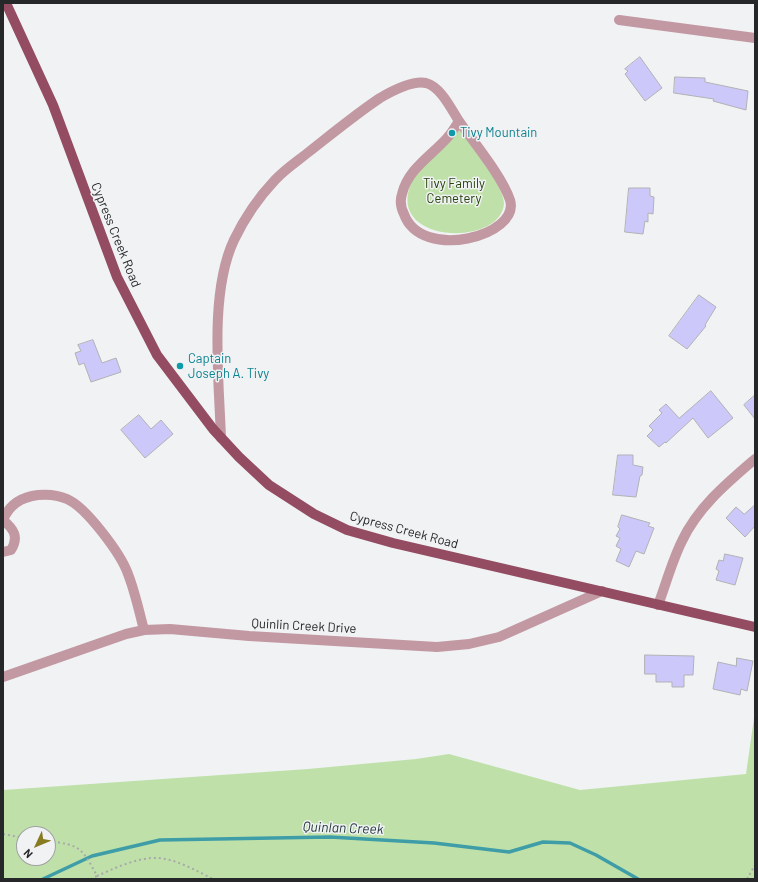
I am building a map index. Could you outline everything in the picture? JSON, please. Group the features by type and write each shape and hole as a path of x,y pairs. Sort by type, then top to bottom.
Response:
{"main road":[{"name":"Cypress Creek Road","path":"6,3 53,105 117,278 157,355 190,401 221,438 269,485 314,514 347,530 393,543 755,627"}],"street":[{"path":"619,20 755,38"},
{"path":"221,438 219,362 221,281 234,240 257,203 276,179 381,98 408,84 426,83 441,94 501,182 510,201 510,211 505,220 496,228 484,234 450,241 432,239 411,228 402,208 401,195 406,181 414,170 447,138 459,121"},
{"path":"658,604 682,541 693,521 716,492 755,459"},
{"path":"3,552 10,550 15,543 16,535 11,527 3,520 14,503 30,496 49,494 68,499 84,512 115,549 128,573 144,630"},
{"name":"Quinlin Creek Drive","path":"3,677 126,634 144,630 170,629 249,636 443,647 469,644 499,637 602,591"}],"path":[{"path":"3,834 16,836"},
{"path":"56,843 77,847 83,853 97,876"},
{"path":"91,879 113,868 158,858 213,879"},
{"path":"747,879 755,865"}],"green space":[{"name":"Tivy Family Cemetery","path":"460,128 493,176 503,196 504,204 498,218 485,227 468,232 449,233 431,229 417,220 408,207 409,189 423,165"},
{"path":"755,711 755,879 3,879 3,790 308,769 416,759 449,754 580,790 746,774"}],"building":[{"path":"640,57 662,88 645,101 625,74 628,71 625,69"},
{"path":"675,77 705,78 705,82 748,91 746,110 713,101 714,99 674,93"},
{"path":"629,188 650,188 650,196 654,197 653,214 648,213 648,222 645,221 643,234 625,232"},
{"path":"699,295 716,307 705,325 706,326 687,349 669,336"},
{"path":"93,340 102,363 116,358 121,372 91,382 84,363 79,365 75,353 81,351 78,345"},
{"path":"711,391 733,418 708,438 693,418 666,443 665,442 659,447 647,436 653,430 649,426 662,413 659,410 666,404 679,418"},
{"path":"755,395 755,419 744,405"},
{"path":"139,415 151,429 161,420 173,434 145,458 121,430"},
{"path":"618,455 633,455 633,465 643,467 636,497 613,495"},
{"path":"755,505 755,526 745,537 726,518 736,507 744,514"},
{"path":"622,515 650,523 648,526 654,528 644,554 636,551 629,567 616,561 621,549 616,546 620,538 616,536 620,529 618,527"},
{"path":"725,554 743,558 735,585 716,580 719,571 716,569 719,560 723,561"},
{"path":"645,655 694,656 693,675 684,675 684,687 672,687 672,682 656,682 656,674 645,674"},
{"path":"737,658 753,661 747,691 741,689 740,695 713,689 718,662 736,666"}],"waterway":[{"name":"Quinlan Creek","path":"43,879 92,856 160,840 330,837 434,843 509,852 543,842 570,843 596,855 638,879"}],"place":[{"name":"Tivy Mountain","path":"452,133"},
{"name":"Captain Joseph A. Tivy","path":"180,366"}]}
